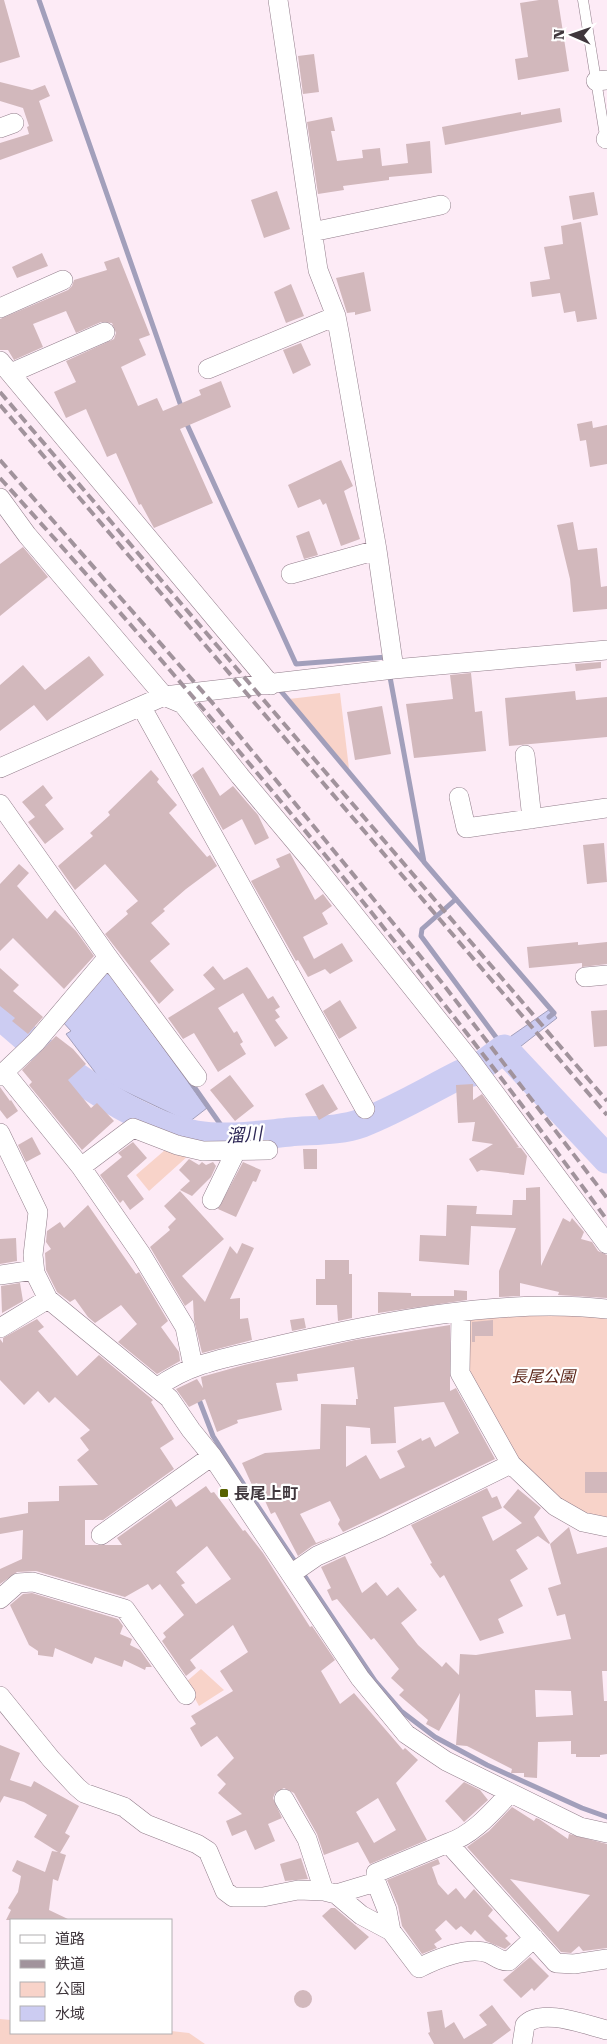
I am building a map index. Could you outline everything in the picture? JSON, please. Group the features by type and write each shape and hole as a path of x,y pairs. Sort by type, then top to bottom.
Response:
{"street":[{"path":"278,0 318,270 329,318 394,669"},
{"path":"312,232 441,205"},
{"path":"0,308 63,280"},
{"path":"208,369 329,318"},
{"path":"105,332 5,367 271,685"},
{"path":"0,498 27,535 164,696 183,704 370,932 470,1060 607,1244"},
{"path":"291,574 371,551"},
{"path":"0,768 164,696 225,687 271,685 394,669 607,650"},
{"path":"141,706 365,1109"},
{"path":"525,755 532,819"},
{"path":"460,797 466,828 607,808"},
{"path":"0,804 108,957 197,1077"},
{"path":"108,957 36,1042 4,1073 80,1167 141,1254 186,1327 187,1369"},
{"path":"585,977 607,975"},
{"path":"80,1167 133,1128 177,1145 203,1151 268,1150"},
{"path":"0,1133 38,1212 33,1255 34,1270 48,1299 169,1398 212,1456 360,1678 406,1734 446,1760 510,1793 580,1826 607,1833"},
{"path":"212,1200 236,1151"},
{"path":"0,1274 34,1270"},
{"path":"0,1328 48,1299"},
{"path":"158,1388 187,1369 302,1341 461,1312 554,1306 607,1309"},
{"path":"461,1312 460,1373 511,1464 554,1506 583,1522 607,1527"},
{"path":"101,1535 212,1456"},
{"path":"291,1573 309,1562 511,1464"},
{"path":"0,1599 18,1583 33,1582 125,1609 186,1694"},
{"path":"0,1696 51,1760 77,1787 84,1793 124,1807 146,1824 208,1851 225,1891 233,1897 263,1897 298,1890 330,1892 376,1882"},
{"path":"391,1931 387,1910 376,1882 376,1873 467,1834 510,1793"},
{"path":"284,1800 307,1839 330,1892 362,1915 391,1931 419,1968 441,1957 474,1952 486,1952 505,1962 509,1961 534,1938"},
{"path":"448,1843 556,1962 562,1964 607,1959"},
{"path":"522,2044 525,2025 538,2017 549,2017 607,2030"}],"lane":[{"path":"583,0 602,80 607,141"}],"green space":[{"path":"340,693 349,769 289,699"},
{"path":"165,1150 189,1155 149,1191 136,1175"},
{"name":"長尾公園","path":"464,1315 607,1315 607,1523 597,1521 535,1485 464,1368"},
{"path":"201,1669 224,1690 199,1706 186,1682"},
{"path":"0,2019 10,2020 10,2034 172,2034 172,2031 189,2033 205,2044 0,2044"}],"water":[{"path":"105,972 111,976 207,1108 189,1122 101,1080 66,1034 71,1031 62,1021"},
{"path":"550,1009 557,1018 479,1079 468,1066"}],"building":[{"path":"0,0 4,0 20,57 0,63"},
{"path":"558,0 569,71 518,80 515,59 528,57 520,3"},
{"path":"314,54 319,92 303,94 298,56"},
{"path":"0,82 32,90 45,85 50,96 39,101 53,141 0,160 0,143 29,134 27,127 29,126 23,108 0,101"},
{"path":"560,108 562,122 445,145 442,127 521,112 521,115"},
{"path":"332,117 335,131 331,131 337,161 363,158 362,150 380,148 382,166 408,163 406,144 430,141 432,173 389,177 389,180 343,186 344,190 318,194 307,122"},
{"path":"277,191 290,229 264,238 251,200"},
{"path":"594,192 598,215 573,220 569,196"},
{"path":"581,222 597,319 577,322 575,311 564,313 560,293 532,297 530,282 550,279 544,247 563,244 561,226"},
{"path":"42,253 48,266 17,278 12,267"},
{"path":"119,257 150,335 139,339 146,355 121,367 138,406 157,398 163,411 201,395 199,390 221,381 231,407 180,429 213,503 154,528 141,504 139,505 116,453 107,457 86,409 66,418 54,392 76,382 66,361 114,339 116,333 112,323 101,322 76,333 66,311 33,324 43,347 14,360 8,350 0,350 0,319 68,290 74,280 107,270 104,262"},
{"path":"364,272 371,311 355,315 355,312 347,313 336,278"},
{"path":"291,284 304,316 286,323 274,292"},
{"path":"301,343 311,365 293,374 283,350"},
{"path":"592,421 593,428 607,425 607,464 590,467 586,440 580,441 577,424"},
{"path":"341,460 353,486 344,491 360,539 341,546 326,503 323,505 320,499 298,508 288,485"},
{"path":"573,522 578,550 597,548 601,587 607,586 607,609 573,612 570,579 557,525"},
{"path":"309,531 318,555 304,559 296,536"},
{"path":"23,547 48,577 0,616 0,564"},
{"path":"89,656 104,675 47,721 34,705 0,731 0,685 23,665 45,690"},
{"path":"601,662 601,668 576,671 575,664"},
{"path":"471,673 475,712 482,711 486,751 414,758 406,704 453,699 450,675"},
{"path":"575,691 576,700 607,697 607,737 509,746 505,698"},
{"path":"382,706 391,754 355,760 347,712"},
{"path":"203,767 220,796 233,786 258,815 269,838 255,845 242,819 223,830 192,775"},
{"path":"151,770 159,779 157,782 177,805 169,813 207,857 210,855 217,866 186,889 163,909 165,911 151,923 170,944 150,961 174,990 159,1004 105,934 128,914 126,911 138,901 105,864 75,890 58,866 93,836 90,833 110,815 108,812"},
{"path":"43,785 53,798 45,805 64,829 45,844 28,822 35,817 22,802"},
{"path":"604,843 607,882 587,884 583,845"},
{"path":"290,853 315,900 323,894 332,906 322,913 328,924 303,937 314,959 342,943 353,961 330,974 325,969 308,977 298,960 296,961 251,881 280,867 276,859"},
{"path":"19,864 29,873 17,886 47,919 55,910 76,931 94,956 64,989 13,938 0,951 0,884"},
{"path":"578,942 578,945 607,942 607,964 582,967 582,963 529,968 527,947"},
{"path":"213,966 224,980 247,967 268,999 273,996 280,1007 275,1010 280,1017 275,1020 288,1038 275,1047 243,993 218,1008 234,1033 237,1031 243,1042 240,1044 246,1054 218,1072 194,1033 183,1039 168,1018 215,989 203,975"},
{"path":"0,968 19,985 13,991 43,1017 28,1034 12,1021 15,1018 0,1006"},
{"path":"340,1000 357,1028 339,1039 323,1011"},
{"path":"607,1010 607,1046 594,1047 591,1011"},
{"path":"56,1036 73,1049 86,1064 68,1080 91,1108 97,1103 114,1121 82,1150 29,1085 32,1082 22,1070"},
{"path":"230,1075 254,1106 235,1121 210,1090"},
{"path":"323,1084 338,1109 319,1120 305,1094"},
{"path":"473,1084 473,1100 482,1094 519,1147 516,1147 521,1148 527,1156 524,1175 481,1170 477,1172 469,1159 493,1144 472,1141 475,1122 458,1123 456,1085"},
{"path":"0,1087 18,1111 7,1119 0,1110"},
{"path":"32,1137 41,1154 26,1162 18,1145"},
{"path":"133,1142 147,1158 127,1176 144,1199 130,1210 123,1200 120,1203 100,1175 122,1157 118,1153"},
{"path":"303,1149 317,1149 317,1169 304,1169"},
{"path":"189,1159 199,1165 202,1162 206,1165 213,1162 216,1166 211,1177 192,1196 180,1190 190,1181 179,1170"},
{"path":"243,1162 261,1170 256,1182 253,1181 236,1217 218,1209"},
{"path":"540,1187 541,1266 563,1218 570,1222 572,1218 584,1232 581,1239 592,1242 598,1251 607,1255 607,1298 558,1295 559,1292 520,1283 520,1296 499,1297 499,1271 516,1228 471,1226 469,1265 419,1261 420,1235 446,1236 447,1205 477,1206 476,1214 512,1215 513,1200 526,1200 526,1188"},
{"path":"180,1191 224,1239 182,1276 205,1302 230,1246 237,1254 242,1243 254,1248 230,1299 240,1298 240,1319 248,1318 252,1340 202,1353 194,1320 193,1300 185,1306 150,1247 170,1230 168,1227 176,1219 164,1206"},
{"path":"88,1205 136,1274 139,1272 168,1321 161,1327 179,1352 180,1361 157,1374 118,1342 137,1324 121,1305 95,1323 88,1317 75,1299 70,1302 57,1292 46,1270 45,1253 51,1249 46,1242 47,1231 60,1222 64,1228"},
{"path":"16,1238 17,1261 0,1264 0,1239"},
{"path":"325,1260 349,1260 349,1274 352,1274 352,1318 338,1321 337,1305 316,1305 316,1279 325,1279"},
{"path":"20,1283 23,1301 2,1313 1,1286"},
{"path":"454,1290 467,1291 467,1300 378,1313 378,1292 411,1293 411,1296 454,1296"},
{"path":"304,1318 306,1328 292,1331 290,1320"},
{"path":"37,1319 44,1327 38,1331 77,1376 99,1355 153,1400 151,1402 174,1439 160,1448 174,1469 103,1520 85,1520 85,1545 122,1545 117,1538 171,1499 176,1507 206,1486 211,1493 214,1492 243,1531 245,1530 263,1553 310,1627 312,1626 335,1660 321,1671 340,1704 354,1693 403,1750 405,1748 418,1760 396,1783 427,1840 370,1864 358,1842 324,1855 317,1834 294,1793 284,1788 275,1793 273,1798 282,1818 268,1824 275,1841 255,1850 246,1830 232,1836 226,1821 242,1814 218,1793 226,1784 217,1775 234,1758 217,1736 201,1747 190,1728 196,1724 191,1716 233,1691 220,1671 248,1652 233,1625 190,1660 196,1668 186,1676 162,1641 166,1637 163,1633 184,1615 160,1584 152,1590 148,1584 125,1597 36,1571 17,1572 0,1584 0,1569 22,1559 23,1530 0,1534 0,1518 28,1513 28,1502 59,1501 59,1486 98,1485 77,1460 89,1450 80,1438 90,1430 55,1397 49,1403 38,1391 24,1405 0,1380 0,1339 3,1343 3,1338","holes":["207,1546 231,1579 196,1604 181,1585 185,1583 176,1572","378,1798 396,1830 374,1843 356,1812"]},
{"path":"493,1320 493,1336 475,1336 475,1342 472,1342 472,1322"},
{"path":"450,1325 450,1391 456,1388 495,1459 343,1532 338,1524 340,1520 330,1501 300,1514 316,1543 335,1536 312,1546 298,1556 275,1512 271,1514 257,1483 252,1485 242,1463 265,1453 320,1449 321,1404 356,1405 356,1399 358,1399 354,1367 297,1374 298,1381 276,1383 282,1410 237,1420 238,1423 217,1432 205,1399 189,1407 176,1389 197,1379 203,1388 201,1377 244,1365 355,1340","holes":["444,1402 459,1433 435,1447 430,1437 422,1441 421,1438 397,1451 405,1467 380,1479 366,1455 346,1467 346,1426 370,1428 371,1444 396,1443 394,1407"]},
{"path":"585,1472 607,1472 607,1493 585,1493"},
{"path":"487,1488 492,1498 497,1496 502,1508 482,1517 493,1541 522,1523 503,1507 518,1489 541,1508 534,1517 550,1543 538,1536 516,1550 528,1569 510,1580 523,1606 498,1619 504,1633 480,1641 444,1575 440,1578 430,1564 432,1563 411,1525"},
{"path":"569,1527 577,1554 607,1547 607,1671 602,1671 604,1701 607,1701 607,1754 600,1755 600,1757 576,1757 576,1754 571,1754 571,1741 538,1742 537,1778 524,1777 524,1773 511,1773 512,1769 467,1746 456,1745 460,1693 439,1731 426,1724 428,1720 399,1695 404,1690 391,1678 399,1669 374,1638 371,1640 337,1599 332,1601 327,1590 331,1588 321,1567 345,1556 362,1593 376,1582 387,1596 398,1587 417,1610 401,1623 418,1645 442,1667 446,1662 459,1675 460,1654 476,1655 571,1639 565,1614 557,1616 548,1588 561,1584 550,1544","holes":["535,1690 571,1691 573,1715 536,1717"]},
{"path":"32,1593 118,1619 123,1626 120,1634 132,1639 130,1645 140,1650 152,1667 146,1667 145,1670 124,1660 122,1667 95,1657 92,1664 55,1648 53,1657 38,1655 38,1651 29,1645 10,1605 23,1594"},
{"path":"0,1745 20,1753 10,1780 31,1787 34,1781 79,1806 65,1833 70,1836 60,1853 66,1855 58,1881 53,1879 49,1910 68,1919 6,1920 11,1910 8,1908 18,1892 21,1876 12,1871 17,1860 45,1872 52,1851 58,1852 34,1837 47,1815 24,1802 4,1796 0,1803"},
{"path":"464,1782 480,1790 488,1800 464,1822 445,1801"},
{"path":"512,1807 534,1821 536,1818 539,1819 568,1839 569,1834 607,1844 607,1948 583,1951 579,1946 571,1953 561,1952 467,1847 489,1831","holes":["510,1879 590,1895 558,1932"]},
{"path":"301,1858 308,1879 285,1881 280,1864"},
{"path":"438,1859 440,1864 432,1867 438,1884 448,1895 456,1888 465,1899 474,1889 493,1910 488,1916 508,1936 505,1938 511,1944 505,1949 486,1941 475,1930 471,1935 461,1926 456,1930 446,1920 435,1930 442,1939 434,1944 437,1948 422,1954 402,1926 398,1906 387,1880"},
{"path":"331,1908 335,1908 369,1937 355,1950 322,1916"},
{"path":"530,1957 549,1976 534,1991 532,1988 521,1998 503,1980"},
{"path":"299,1990 307,1990 312,1995 310,2006 299,2008 294,2003 294,1995"},
{"path":"492,2005 511,2030 492,2044 434,2044 428,2033 430,2032 427,2012 442,2010 445,2028 454,2022 464,2039 487,2025 479,2015"}],"waterway":[{"path":"39,0 182,409"},
{"path":"185,420 296,664 387,657 386,654"},
{"path":"390,677 424,862 554,1013 549,1017"},
{"path":"280,690 424,862"},
{"path":"456,899 422,929 421,936 504,1048"},
{"name":"溜川","path":"0,1015 66,1069 118,1103 144,1117 171,1128 196,1135 219,1137 326,1130 354,1126 387,1112 461,1074 473,1072 504,1049 607,1159"},
{"path":"190,1081 230,1138"},
{"path":"198,1397 213,1436 253,1499 375,1681 401,1711 435,1737 487,1765 582,1808 607,1817"}],"railway":[{"path":"0,392 607,1101"},
{"path":"0,405 607,1115"},
{"path":"0,460 216,707 443,984 607,1198"},
{"path":"0,478 159,658 314,841 463,1029 607,1220"}],"place":[{"name":"長尾上町","path":"224,1493"}]}
